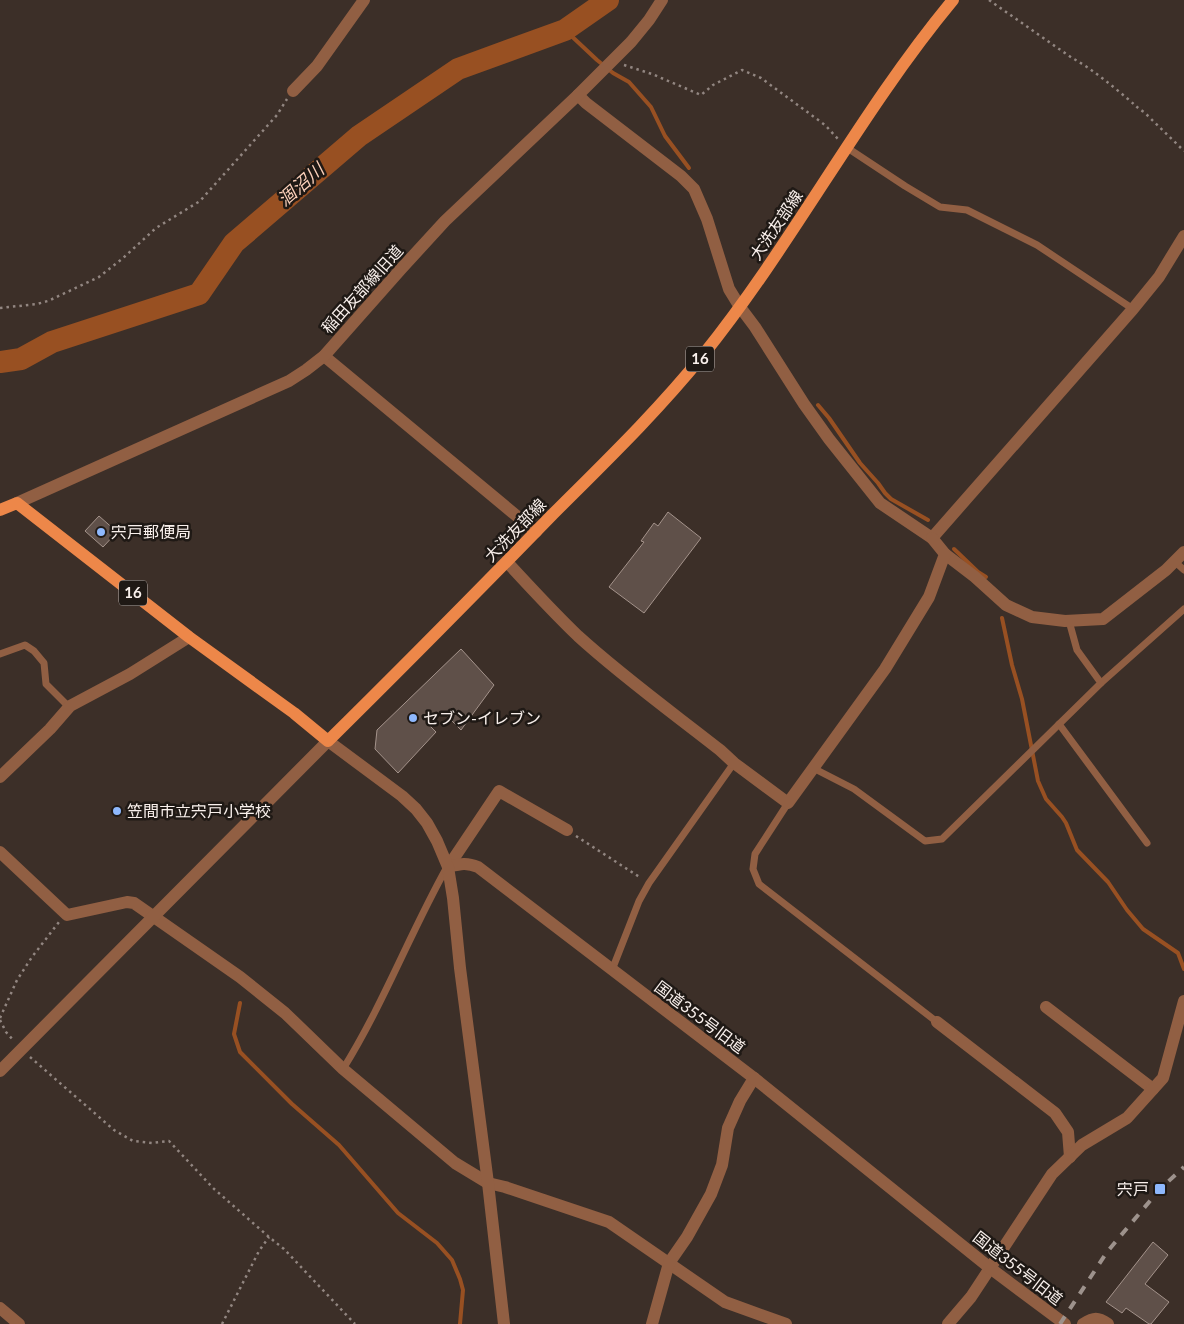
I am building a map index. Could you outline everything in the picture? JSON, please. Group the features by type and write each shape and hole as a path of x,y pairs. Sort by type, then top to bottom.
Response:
{"main road":[{"name":"大洗友部線","path":"328,741 631,435 702,356 740,307 904,62 953,0"},
{"path":"0,510 17,503"},
{"name":"16","path":"17,503 189,637 294,713 328,741"}],"street":[{"path":"293,91 317,66 364,0"},
{"name":"稲田友部線旧道","path":"17,503 289,381 324,356 445,221 631,42 662,0"},
{"path":"578,95 681,176 694,190 707,219 728,289 755,327 804,404 880,504 932,538 945,554 1006,605 1032,617 1069,621 1103,619 1179,566 1184,552"},
{"path":"932,538 1133,309 1159,277 1184,236"},
{"path":"324,356 536,532"},
{"path":"507,562 578,636 608,662 734,763 788,803 885,669 929,597 945,554"},
{"path":"0,777 69,708 130,674 189,637"},
{"path":"0,1070 328,741 396,791 416,809 427,823 448,867 504,1324"},
{"path":"448,867 499,791 566,830"},
{"path":"0,852 67,914 127,902 134,903 240,978 285,1013 344,1069 455,1163 488,1183 609,1222 725,1302 786,1324"},
{"name":"国道355号旧道","path":"448,867 463,863 478,867 754,1078 990,1268 1065,1324"},
{"path":"948,1324 971,1297 1052,1174 1082,1145 1127,1118 1163,1078 1184,1001"},
{"path":"1046,1007 1153,1089"},
{"path":"937,1022 1054,1113 1068,1132 1070,1157"},
{"path":"652,1324 669,1263 687,1238 711,1194 722,1165 728,1128 740,1101 754,1078"},
{"path":"0,1308 19,1324"},
{"path":"1083,1324 1091,1319 1100,1318 1108,1324"}],"lane":[{"path":"846,147 940,207 968,210 1037,245 1133,309"},
{"path":"813,768 854,789 925,841 942,839 1101,684 1184,609"},
{"path":"1069,621 1077,650 1101,684"},
{"path":"0,654 25,645 34,650 44,663 46,684 69,708"},
{"path":"1059,724 1147,843"},
{"path":"612,970 648,883 734,763"},
{"path":"788,803 756,854 753,869 759,884 937,1022"},
{"path":"344,1069 359,1044 410,943 429,899 448,867"}],"path":[{"path":"990,0 1081,63 1130,100 1136,108 1144,112 1184,151"},
{"path":"610,62 645,72 701,95 713,85 742,70 761,78 825,125 846,147"},
{"path":"0,308 48,301 99,278 156,228 200,201 277,115 293,91"},
{"path":"566,830 648,883"},
{"path":"67,914 32,957 17,980 0,1019 6,1032 21,1049 114,1130 133,1142 169,1142 213,1188 284,1249 355,1324"},
{"path":"222,1324 268,1237"}],"building":[{"path":"668,512 701,538 644,613 609,587 644,542 641,541 654,523 658,526"},
{"path":"99,516 117,532 103,547 85,531"},
{"name":"セブン-イレブン","path":"461,649 494,685 461,730 442,711 429,725 436,732 398,773 375,749 377,730"},
{"path":"1153,1242 1168,1255 1145,1284 1169,1302 1149,1324 1126,1308 1122,1313 1106,1302"}],"waterway":[{"name":"涸沼川","path":"0,362 21,359 52,342 199,294 234,243 359,136 458,69 565,30 608,0"},
{"path":"565,30 597,60 613,73 629,82 651,107 665,136 689,168"},
{"path":"818,405 860,463 885,493 891,499 928,520"},
{"path":"954,549 978,572 986,577"},
{"path":"1002,618 1012,665 1022,699 1038,781 1046,799 1066,823 1077,850 1108,882 1143,929 1178,953 1184,969"},
{"path":"240,1003 234,1034 240,1052 292,1104 339,1145 398,1213 437,1243 452,1260 463,1290 460,1324"}],"railway":[{"path":"1060,1324 1107,1252 1160,1189 1184,1167"}],"place":[{"name":"宍戸郵便局","path":"101,532"},
{"name":"セブン-イレブン","path":"413,718"},
{"name":"笠間市立宍戸小学校","path":"117,811"},
{"name":"宍戸","path":"1160,1189"}]}
